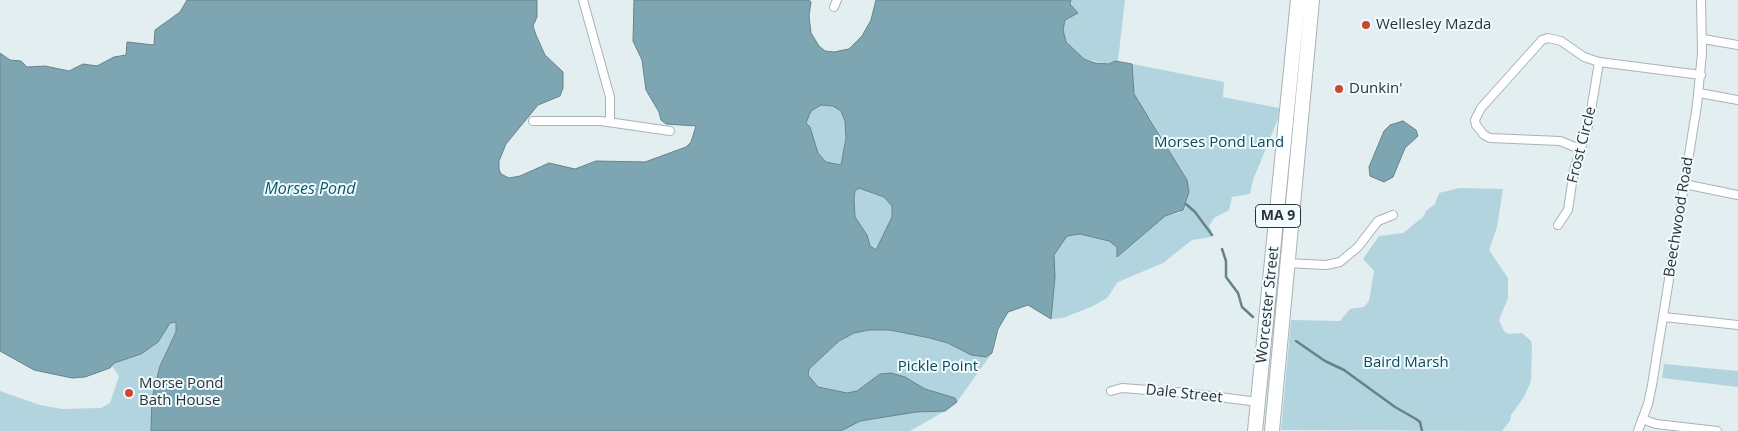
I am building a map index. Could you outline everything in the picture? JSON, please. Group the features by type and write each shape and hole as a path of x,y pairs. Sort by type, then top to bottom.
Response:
{"highway":[{"name":"Worcester Street","path":"1255,431 1298,0"},
{"name":"Worcester Street","path":"1272,431 1312,0"}],"street":[{"path":"583,0 610,97 610,122"},
{"name":"Beechwood Road","path":"1638,431 1650,395 1699,93 1703,39 1701,0"},
{"path":"1580,149 1560,141 1490,138 1479,130 1475,120 1481,108 1542,40 1548,38 1561,41 1584,57 1599,62 1701,75"},
{"path":"1703,39 1738,45"},
{"name":"Frost Circle","path":"1558,225 1568,210 1571,182 1589,122 1599,62"},
{"path":"1699,93 1738,100"},
{"path":"533,122 610,122 670,131"},
{"path":"1684,184 1738,195"},
{"path":"1287,263 1326,265 1340,262 1358,247 1378,221 1393,215"},
{"path":"1664,317 1738,324"},
{"name":"Dale Street","path":"1111,391 1122,388 1188,393 1258,402"},
{"path":"1642,419 1656,424 1717,431"}],"green space":[{"path":"1071,0 1125,0 1118,61 1109,64 1084,59 1066,42 1063,30 1065,20 1072,8"},
{"name":"Morses Pond Land","path":"1132,64 1224,82 1223,97 1279,108 1278,119 1253,180 1250,194 1232,197 1229,210 1214,218 1209,226 1212,231 1211,237 1192,240 1163,263 1118,282 1107,298 1091,307 1063,318 1051,319 1055,271 1054,255 1067,236 1080,234 1109,241 1117,247 1117,256 1165,216 1179,213 1186,204 1187,180 1150,118 1137,102 1131,81"},
{"path":"821,105 833,106 841,111 845,121 846,138 841,165 826,162 818,153 806,123 811,111"},
{"path":"859,188 884,197 892,206 892,217 876,251 870,246 867,235 855,217 854,198 855,191"},
{"name":"Baird Marsh","path":"1459,188 1503,189 1497,227 1489,250 1508,278 1508,298 1499,320 1504,331 1508,334 1522,333 1531,341 1532,347 1531,381 1524,397 1511,415 1510,421 1502,431 1281,430 1291,320 1340,321 1350,309 1364,307 1369,301 1374,271 1363,259 1379,236 1403,233 1423,217 1426,211 1435,204 1439,193"},
{"path":"174,321 178,324 176,332 160,366 152,398 151,431 0,431 0,391 40,405 62,409 101,408 110,403 119,376 112,366 113,363 137,356 153,346 167,327"},
{"name":"Pickle Point","path":"869,330 890,330 930,338 948,343 971,355 986,357 992,353 957,402 955,398 925,389 905,377 880,374 857,391 847,393 818,387 808,375 809,369 839,341 854,333"},
{"path":"1664,364 1738,371 1738,387 1662,378"},
{"path":"945,411 910,431 841,431 860,421 916,412"}],"water":[{"name":"Morses Pond","path":"187,0 537,0 537,17 533,26 545,55 563,72 563,88 560,96 538,105 506,144 499,161 499,169 501,174 509,178 520,176 549,163 575,169 596,161 645,162 686,147 691,142 696,126 666,124 661,120 659,112 646,90 642,60 633,41 634,0 809,0 811,2 809,16 811,33 819,46 825,51 834,52 849,49 862,36 871,20 876,0 1071,0 1070,4 1078,13 1065,20 1063,30 1066,42 1084,59 1095,63 1109,64 1115,61 1132,64 1134,94 1187,180 1189,192 1183,210 1165,216 1117,257 1117,247 1109,241 1080,234 1067,236 1054,255 1055,277 1051,319 1028,305 1008,312 998,329 992,353 986,357 971,355 948,343 930,338 890,330 869,330 854,333 839,341 809,369 808,375 818,387 847,393 857,391 880,374 891,373 905,377 925,389 955,398 957,402 945,411 916,412 860,421 841,431 151,431 152,398 160,366 176,332 176,322 170,323 158,342 141,354 114,363 110,368 85,377 72,378 34,370 0,351 0,53 10,60 21,61 27,67 45,66 69,71 83,64 97,66 114,57 126,55 127,42 154,45 155,30 180,12","holes":["821,105 833,106 841,111 845,121 846,138 841,165 826,162 818,153 810,127 806,123 811,111","859,188 884,197 892,206 892,217 876,250 870,246 867,235 855,217 854,198 855,191"]},
{"path":"1403,121 1416,130 1418,136 1405,148 1393,177 1384,182 1370,176 1369,167 1384,131 1390,125"}],"waterway":[{"path":"1186,204 1195,212 1212,235"},
{"path":"1222,249 1226,261 1226,277 1238,293 1242,307 1253,317"},
{"path":"1296,341 1325,361 1344,370 1395,407 1416,419 1420,422 1422,431"}],"place":[{"name":"Wellesley Mazda","path":"1366,25"},
{"name":"Dunkin'","path":"1339,89"},
{"name":"Morse Pond Bath House","path":"129,393"}]}
